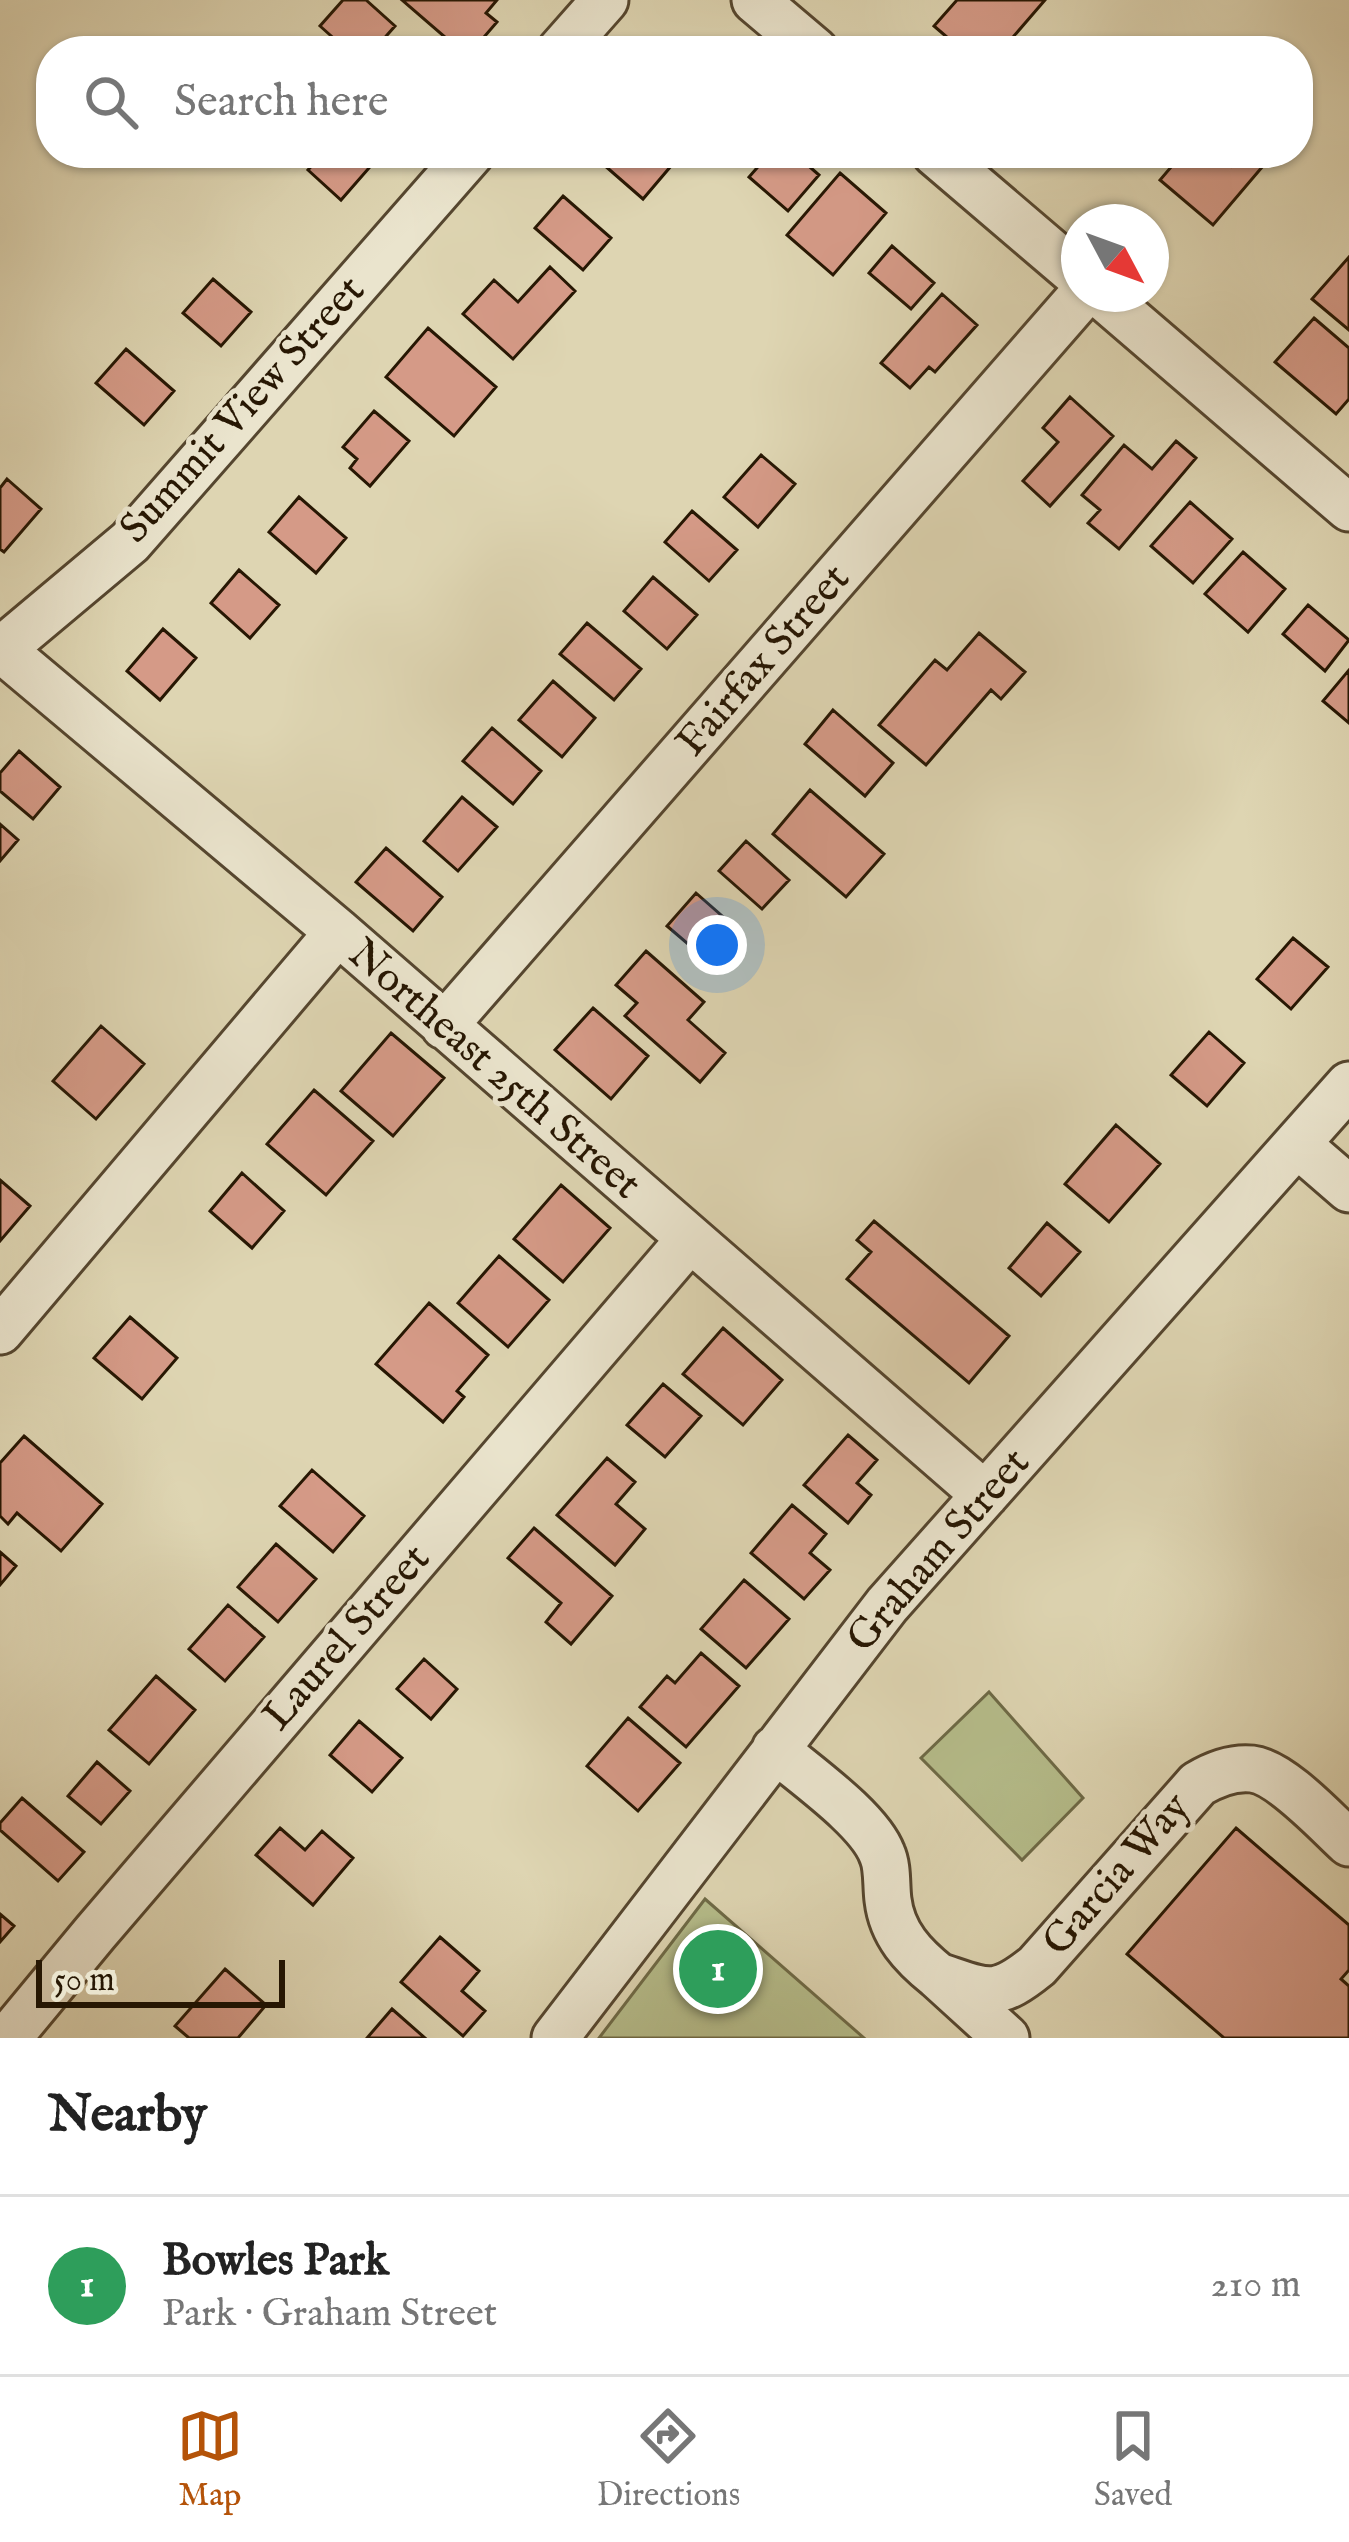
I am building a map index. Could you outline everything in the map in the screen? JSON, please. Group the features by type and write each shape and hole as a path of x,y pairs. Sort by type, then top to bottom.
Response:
{"street":[{"path":"573,36 604,0"},
{"path":"755,0 797,36"},
{"name":"Summit View Street","path":"0,649 130,542 457,168"},
{"path":"953,168 1061,261"},
{"name":"Fairfax Street","path":"444,1026 1067,312"},
{"path":"1121,312 1348,506"},
{"name":"Northeast 25th Street","path":"0,649 338,932 985,1495"},
{"path":"0,1331 338,932"},
{"name":"Graham Street","path":"555,2038 887,1605 1349,1085"},
{"path":"1298,1144 1349,1189"},
{"name":"Laurel Street","path":"8,2038 689,1240"},
{"path":"775,1749 870,1834 883,1855 895,1928 916,1959 1006,2038"},
{"name":"Garcia Way","path":"938,1976 989,1991 1014,1985 1037,1966 1198,1784 1214,1774 1254,1768 1280,1782 1349,1843"}],"green space":[{"path":"989,1692 1083,1798 1022,1860 921,1758"},
{"path":"705,1899 864,2038 599,2038"}],"building":[{"path":"343,0 366,0 395,26 386,36 331,36 320,26"},
{"path":"402,0 497,0 486,13 497,22 485,36 444,36"},
{"path":"957,0 1045,0 1014,36 946,36 934,26"},
{"path":"310,168 369,168 341,200"},
{"path":"607,168 669,168 643,199"},
{"path":"757,168 811,168 819,175 788,211 749,177"},
{"path":"1170,168 1261,168 1213,225 1160,180"},
{"path":"840,173 886,213 833,275 787,235"},
{"path":"563,196 611,238 583,270 535,228"},
{"path":"892,246 934,283 911,309 869,273"},
{"path":"1349,257 1349,330 1312,299"},
{"path":"550,267 575,291 513,359 463,314 494,280 518,302"},
{"path":"213,279 251,312 221,346 183,313"},
{"path":"942,294 977,325 935,372 929,367 910,388 881,363"},
{"path":"1314,318 1349,348 1349,399 1336,414 1275,362"},
{"path":"428,328 496,387 454,436 386,377"},
{"path":"126,349 174,391 144,425 96,383"},
{"path":"1070,397 1113,436 1050,506 1023,481 1058,442 1043,428"},
{"path":"374,411 409,441 370,486 350,468 357,459 343,447"},
{"path":"1176,441 1196,458 1119,549 1088,523 1100,510 1082,495 1124,445 1152,469"},
{"path":"761,455 795,484 758,527 724,497"},
{"path":"7,479 41,509 4,552 0,549 0,488"},
{"path":"299,497 346,538 316,573 269,532"},
{"path":"1190,502 1232,539 1193,583 1151,546"},
{"path":"692,511 737,550 709,581 665,542"},
{"path":"1243,552 1285,589 1248,632 1205,594"},
{"path":"239,570 279,605 250,638 211,603"},
{"path":"653,577 697,615 667,649 624,611"},
{"path":"1308,605 1349,640 1325,671 1283,634"},
{"path":"587,623 641,669 614,700 560,654"},
{"path":"163,629 196,658 160,700 127,671"},
{"path":"979,633 1025,672 1001,699 991,690 926,765 879,725 935,660 947,670"},
{"path":"1349,670 1349,723 1323,701"},
{"path":"553,681 595,718 562,757 519,720"},
{"path":"833,710 893,763 865,796 805,744"},
{"path":"492,728 541,771 513,804 463,761"},
{"path":"19,751 60,787 33,819 0,791 0,773"},
{"path":"810,790 884,854 846,897 773,834"},
{"path":"462,797 497,827 458,871 424,841"},
{"path":"0,824 18,840 0,861"},
{"path":"746,841 789,880 762,909 719,871"},
{"path":"386,848 442,897 413,931 356,882"},
{"path":"696,893 730,923 702,956 667,926"},
{"path":"1293,938 1328,967 1291,1009 1257,979"},
{"path":"646,951 704,1002 688,1020 725,1053 700,1082 625,1016 637,1003 616,985"},
{"path":"593,1008 648,1056 611,1099 555,1050"},
{"path":"101,1026 144,1064 96,1119 53,1081"},
{"path":"1209,1032 1244,1063 1207,1106 1171,1075"},
{"path":"391,1033 444,1078 393,1136 341,1091"},
{"path":"314,1090 373,1141 326,1195 267,1144"},
{"path":"1116,1125 1160,1164 1109,1222 1065,1184"},
{"path":"242,1173 284,1211 252,1248 210,1211"},
{"path":"0,1180 30,1206 0,1241"},
{"path":"561,1185 610,1228 563,1282 514,1239"},
{"path":"874,1221 1009,1336 969,1383 847,1279 871,1252 857,1240"},
{"path":"1047,1223 1080,1252 1041,1296 1009,1268"},
{"path":"499,1256 549,1300 508,1347 458,1303"},
{"path":"429,1303 488,1355 457,1391 464,1397 443,1422 376,1364"},
{"path":"130,1317 177,1358 142,1399 94,1358"},
{"path":"723,1328 782,1380 743,1425 683,1374"},
{"path":"663,1384 701,1416 665,1457 627,1425"},
{"path":"848,1435 877,1460 857,1483 871,1495 848,1523 804,1485"},
{"path":"24,1436 102,1504 61,1551 17,1513 8,1524 0,1516 0,1463"},
{"path":"607,1458 635,1482 616,1504 645,1529 615,1565 557,1515"},
{"path":"312,1470 364,1516 333,1552 280,1506"},
{"path":"792,1505 826,1534 810,1553 830,1570 804,1599 751,1553"},
{"path":"534,1528 612,1596 571,1644 546,1622 561,1603 508,1558"},
{"path":"276,1544 316,1579 278,1622 238,1587"},
{"path":"0,1552 16,1566 0,1585"},
{"path":"744,1580 789,1619 746,1668 701,1629"},
{"path":"228,1605 264,1637 225,1681 189,1649"},
{"path":"701,1653 739,1686 686,1747 640,1707 667,1676 675,1683"},
{"path":"424,1659 457,1689 431,1719 397,1689"},
{"path":"156,1676 195,1710 149,1764 109,1730"},
{"path":"628,1718 680,1763 638,1811 587,1766"},
{"path":"359,1721 402,1758 372,1792 330,1755"},
{"path":"97,1762 130,1791 101,1824 68,1796"},
{"path":"22,1798 84,1852 58,1881 0,1830 0,1823"},
{"path":"280,1828 305,1850 322,1831 353,1858 313,1905 256,1855"},
{"path":"1236,1828 1349,1925 1349,1970 1341,1979 1349,1986 1349,2038 1224,2038 1127,1954"},
{"path":"0,1914 14,1926 0,1942"},
{"path":"440,1937 479,1971 462,1991 485,2011 463,2036 401,1982"},
{"path":"225,1969 266,2005 238,2038 189,2038 175,2026"},
{"path":"392,2009 425,2038 367,2038"}],"place":[{"name":"Bowles Park","path":"718,1969"}]}
